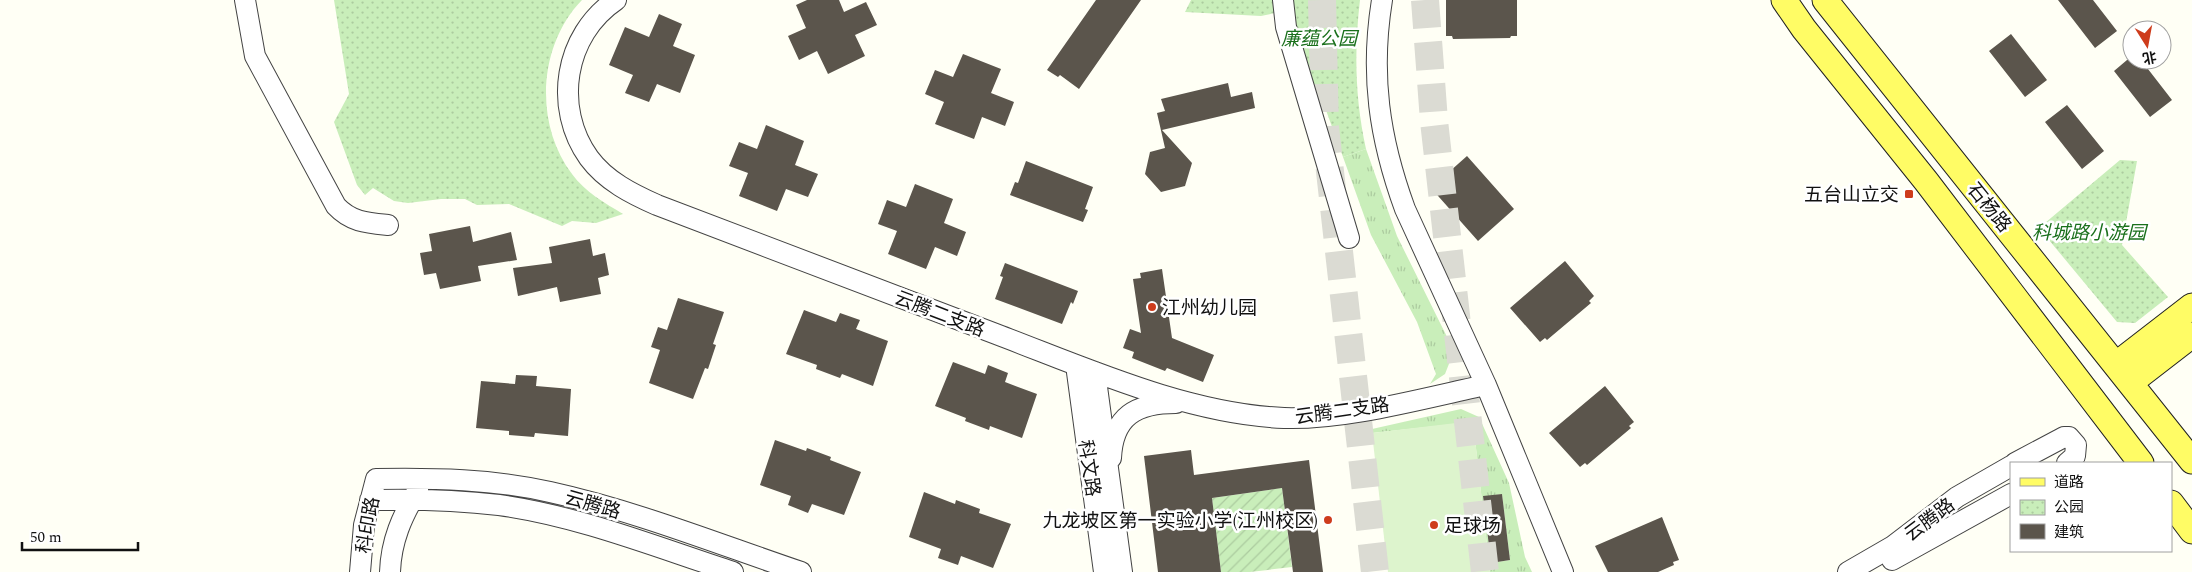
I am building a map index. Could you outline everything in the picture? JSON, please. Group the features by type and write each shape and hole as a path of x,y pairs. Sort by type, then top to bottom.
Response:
{"main road":[{"name":"石杨路","path":"1784,0 1804,29 1932,189 2140,462"},
{"name":"石杨路","path":"1825,0 2124,373 2192,461"},
{"path":"2124,373 2192,306"},
{"path":"2124,373 2192,335"},
{"path":"2172,504 2192,531"}],"street":[{"path":"245,0 255,56 336,206 357,221 388,226"},
{"name":"云腾二支路","path":"616,0 596,17 585,32 570,65 567,85 571,122 578,141 590,159 617,185 657,205 1076,365 1189,402 1261,417 1313,418 1339,415 1486,385"},
{"path":"1283,0 1286,27 1349,238"},
{"path":"1382,0 1376,45 1376,70 1386,154 1405,209 1486,385 1563,572"},
{"name":"科文路","path":"1076,365 1104,572"},
{"name":"科文路","path":"1095,372 1122,572"},
{"path":"1110,492 1112,447 1122,421 1143,406 1156,402 1189,402"},
{"path":"2017,462 2064,437 2069,437 2076,445 2075,456 2068,462"},
{"name":"云腾路","path":"1848,572 1900,541 1957,497 2010,467"},
{"name":"云腾路","path":"376,479 425,478 499,484 549,492 595,503 801,572"},
{"name":"科印路","path":"390,572 392,545 400,522 425,478"},
{"name":"科印路","path":"360,572 364,525 376,479"},
{"name":"云腾路","path":"1871,572 2010,495"},
{"name":"云腾路","path":"370,500 412,499 500,506 542,513 593,526 733,572"}],"green space":[{"path":"334,0 582,0 567,18 549,62 546,85 547,109 551,132 560,154 577,180 589,192 623,214 596,223 572,221 562,226 509,204 477,205 465,199 441,199 408,203 394,201 373,188 365,195 357,185 334,122 349,94"},
{"name":"廉蕴公园","path":"1191,0 1360,0 1356,56 1360,112 1366,149 1343,157 1319,91 1296,95 1275,13 1261,16 1185,12"},
{"path":"1366,149 1397,236 1454,351 1445,374 1430,384 1436,374 1417,322 1371,235 1343,157"},
{"name":"科城路小游园","path":"2120,160 2137,161 2122,245 2168,297 2135,323 2117,322 2039,228"},
{"path":"1461,409 1479,417 1509,483 1525,557 1532,572 1490,572 1473,422 1372,433 1372,429","holes":["1502,494 1510,560 1491,563 1483,497"]},
{"path":"1473,421 1490,572 1388,572 1372,433"},
{"path":"1282,488 1292,567 1250,572 1221,572 1212,498"}],"building":[{"path":"807,0 839,0 844,12 866,2 877,25 855,35 865,56 828,74 817,51 799,60 788,36 806,28 796,5"},
{"path":"1096,0 1141,0 1079,89 1060,75 1058,77 1047,70"},
{"path":"1446,0 1517,0 1517,36 1511,36 1510,38 1453,39 1452,36 1446,36"},
{"path":"2058,0 2093,0 2117,31 2095,48"},
{"path":"659,14 682,24 673,46 695,55 680,93 657,84 649,102 625,93 633,75 609,65 625,27 649,37"},
{"path":"2011,34 2047,80 2025,97 1989,51"},
{"path":"963,54 1001,69 991,93 1014,102 1005,126 982,117 974,139 935,124 944,102 925,94 935,70 953,77"},
{"path":"2122,64 2122,70 2149,70 2172,100 2150,117 2114,71"},
{"path":"1228,83 1231,97 1252,92 1255,108 1162,130 1192,163 1185,186 1161,192 1145,174 1150,152 1165,148 1157,113 1165,111 1161,99"},
{"path":"2067,105 2104,151 2082,169 2045,122"},
{"path":"766,125 804,141 795,165 818,174 808,197 786,189 777,211 739,196 748,173 729,166 739,142 757,149"},
{"path":"1467,156 1514,209 1478,241 1431,188"},
{"path":"1026,161 1093,187 1085,209 1088,210 1083,222 1010,195 1015,182 1018,183"},
{"path":"915,184 953,199 944,223 966,232 957,256 935,247 926,269 888,254 897,231 878,224 887,200 906,207"},
{"path":"470,226 473,242 511,232 517,260 478,266 481,281 440,289 436,273 424,275 420,253 432,251 429,234"},
{"path":"590,239 593,256 605,253 609,275 598,278 601,294 560,302 557,287 518,296 513,268 552,263 549,247"},
{"path":"1565,261 1594,296 1589,301 1591,303 1547,340 1545,338 1540,342 1510,308"},
{"path":"1005,263 1078,291 1062,324 995,299 1003,277 1000,276"},
{"path":"1162,269 1172,338 1214,355 1203,382 1167,368 1165,371 1132,358 1134,352 1123,348 1130,329 1141,333 1133,279 1141,278 1140,273"},
{"path":"678,298 724,312 713,344 716,345 708,369 705,368 693,399 649,383 660,350 651,347 658,327 667,330"},
{"path":"804,310 836,322 840,313 860,320 856,329 888,341 873,386 842,374 840,378 816,369 817,365 786,354"},
{"path":"953,362 985,374 988,365 1008,373 1005,382 1037,394 1022,438 990,426 989,430 965,421 966,418 935,406"},
{"path":"516,375 537,376 536,386 571,389 568,436 535,433 534,437 509,435 509,431 476,428 481,381 515,384"},
{"path":"1605,386 1634,422 1629,426 1631,428 1587,465 1585,463 1580,467 1549,433"},
{"path":"775,440 806,451 807,448 831,457 830,460 861,472 844,515 812,504 808,513 788,505 791,496 760,485"},
{"path":"1191,450 1194,475 1309,460 1323,572 1293,572 1282,488 1212,498 1221,572 1158,572 1144,456"},
{"path":"924,492 955,504 956,500 980,509 979,513 1011,524 993,568 961,556 958,565 938,558 941,549 909,537"},
{"path":"1502,494 1510,560 1491,563 1483,496"},
{"path":"1662,517 1679,560 1673,562 1674,565 1658,572 1608,572 1595,546"}],"tunnel":[{"path":"1322,0 1325,127 1375,572"},
{"path":"1425,0 1434,121 1485,572"}],"place":[{"name":"五台山立交","path":"1909,194"},
{"name":"江州幼儿园","path":"1152,307"},
{"name":"九龙坡区第一实验小学(江州校区)","path":"1328,520"},
{"name":"足球场","path":"1434,525"}]}
